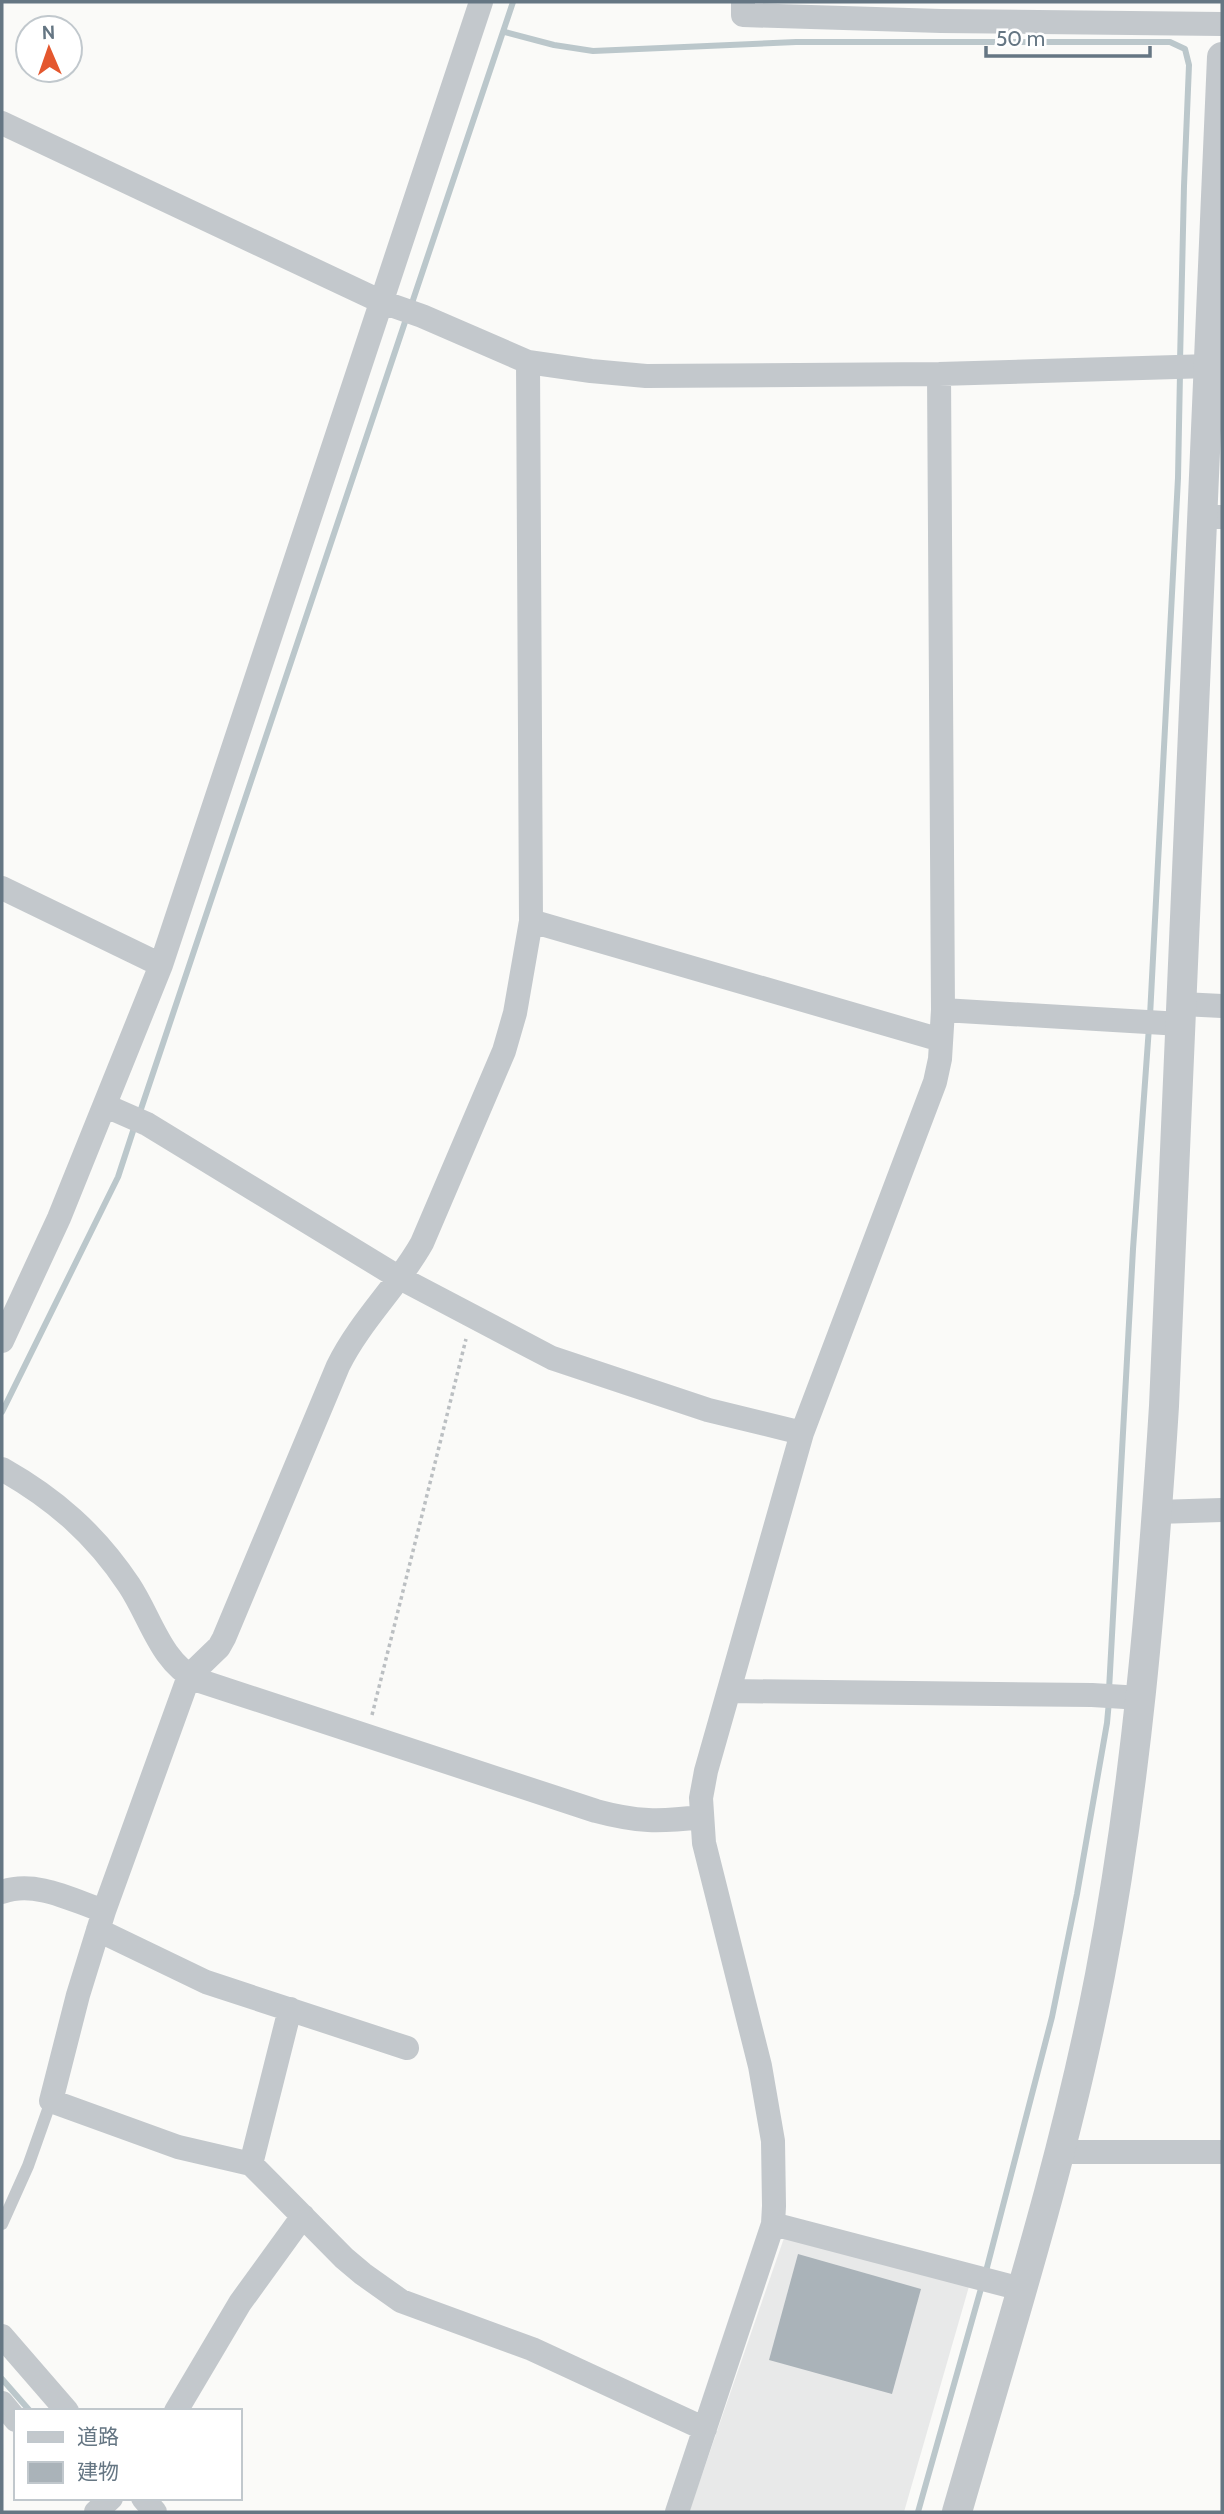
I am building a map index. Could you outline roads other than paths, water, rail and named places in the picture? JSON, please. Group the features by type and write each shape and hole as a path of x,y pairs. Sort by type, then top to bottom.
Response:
{"street":[{"path":"2,1340 113,1109 386,303 481,2"},
{"path":"743,2 743,15 1222,24"},
{"path":"957,2512 1076,2085 1102,1965 1126,1820 1128,1697 1157,1512 1181,1014 1213,517 1210,366 1222,57"},
{"path":"2,123 386,303 528,362 646,376 939,374 1210,366"},
{"path":"528,362 533,845 531,920 515,1013 504,1051 422,1243 362,1325 338,1366 224,1638 219,1647 189,1676 101,1921 78,1995 51,2101 178,2147 251,2164 362,2274 401,2301 532,2349 705,2429"},
{"path":"677,2512 773,2224 775,2172 769,2112 736,1963 704,1843 701,1798 706,1771 783,1492 802,1433 931,1094 940,1059 943,1010 939,374"},
{"path":"2,888 162,965"},
{"path":"531,920 941,1040"},
{"path":"943,1010 1141,1021 1222,1006"},
{"path":"113,1109 147,1124 398,1277 552,1358 708,1410 802,1433"},
{"path":"2,1469 36,1489 88,1533 134,1592 167,1655 189,1676 596,1811 630,1820 660,1822 701,1817"},
{"path":"1157,1512 1222,1510"},
{"path":"729,1691 1128,1697"},
{"path":"2,1892 19,1887 33,1888 101,1921 206,1982 407,2048"},
{"path":"251,2164 290,2009"},
{"path":"1058,2152 1222,2152"},
{"path":"177,2409 240,2303 303,2216"},
{"path":"773,2224 1021,2289"},
{"path":"2,2336 65,2409"},
{"path":"2,2403 14,2418"}],"lane":[{"path":"2,2224 28,2166 51,2101"}],"waterway":[{"path":"411,306 513,2"},
{"path":"505,32 554,45 593,51 796,42 1170,42 1185,49 1189,65 1180,362"},
{"path":"139,1115 407,316"},
{"path":"1150,1016 1178,478 1180,373"},
{"path":"1109,1690 1133,1249 1149,1027"},
{"path":"2,1412 118,1177 135,1125"},
{"path":"985,2275 1052,2017 1077,1894 1109,1701"},
{"path":"918,2512 982,2285"},
{"path":"2,2379 28,2409"}]}
